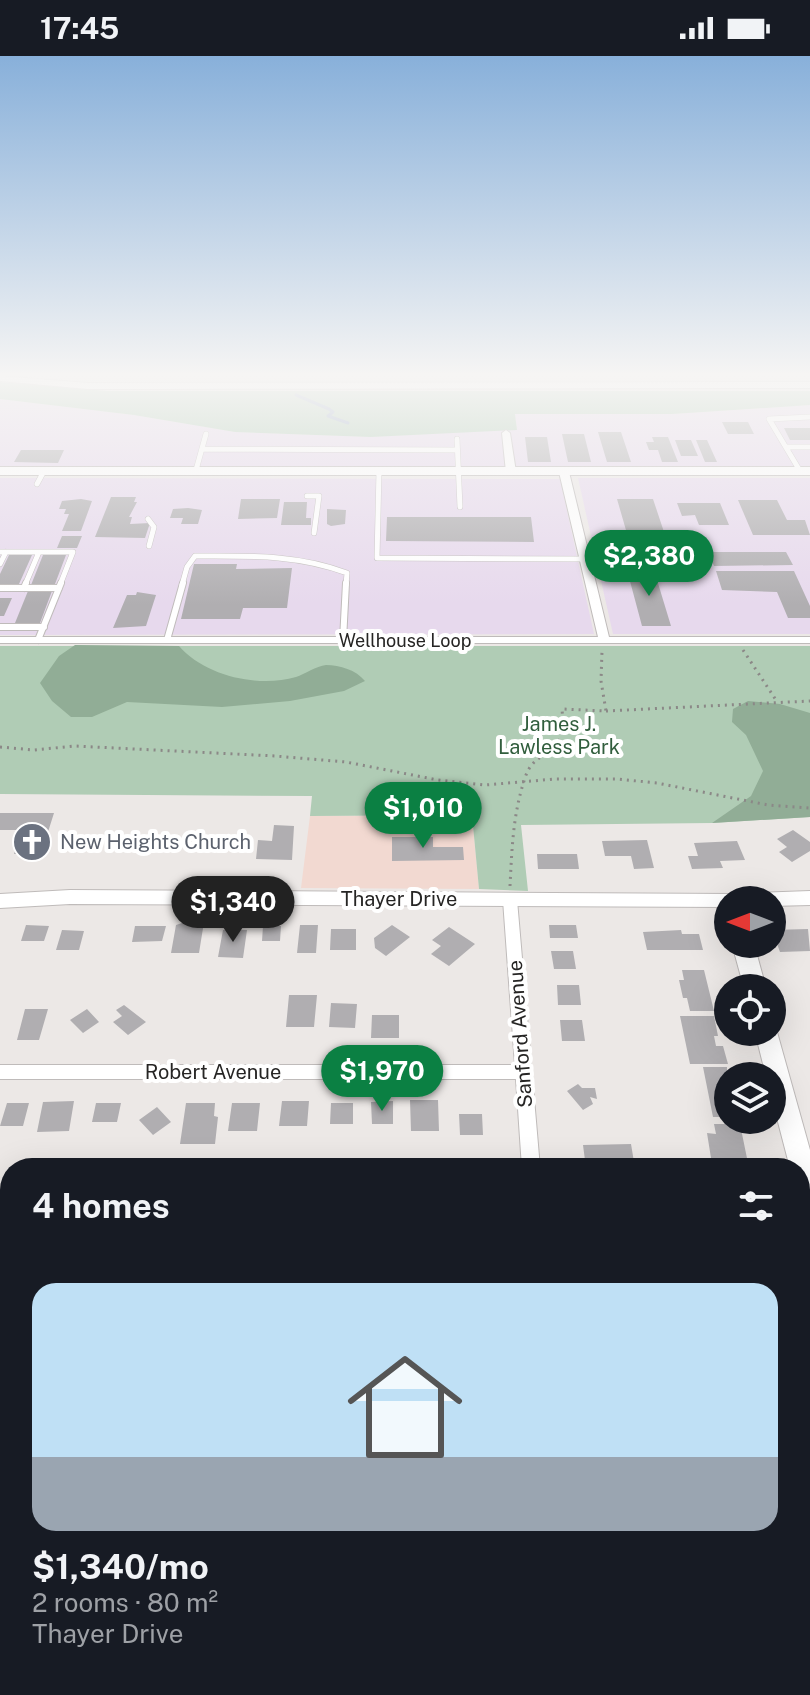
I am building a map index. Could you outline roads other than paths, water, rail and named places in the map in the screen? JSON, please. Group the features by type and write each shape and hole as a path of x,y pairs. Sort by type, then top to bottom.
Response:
{"street":[{"path":"508,452 511,472"},
{"path":"0,471 41,477 196,470 805,471"},
{"path":"564,472 604,640"},
{"name":"Wellhouse Loop","path":"0,640 810,640"},
{"name":"Thayer Drive","path":"0,889 70,897"},
{"name":"Thayer Drive","path":"0,901 70,897 510,895 714,900"},
{"name":"Sanford Avenue","path":"510,895 530,1158"},
{"path":"786,899 810,898"},
{"path":"770,1046 800,1158"},
{"name":"Robert Avenue","path":"0,1072 522,1072"}],"lane":[{"path":"196,470 201,452"},
{"path":"457,452 460,507"},
{"path":"790,452 805,471"},
{"path":"379,471 377,558 585,559"},
{"path":"307,496 319,496 314,533"},
{"path":"148,519 154,527 149,546"},
{"path":"0,564 3,552 73,552 38,640"},
{"path":"24,588 39,552"},
{"path":"167,640 187,567 195,556 249,556 319,560 347,573 343,640"},
{"path":"0,588 59,588"},
{"path":"0,627 44,627"}],"place":[{"name":"New Heights Church","path":"32,842"}],"park label":[{"name":"James J. Lawless Park","path":"559,736"}]}
